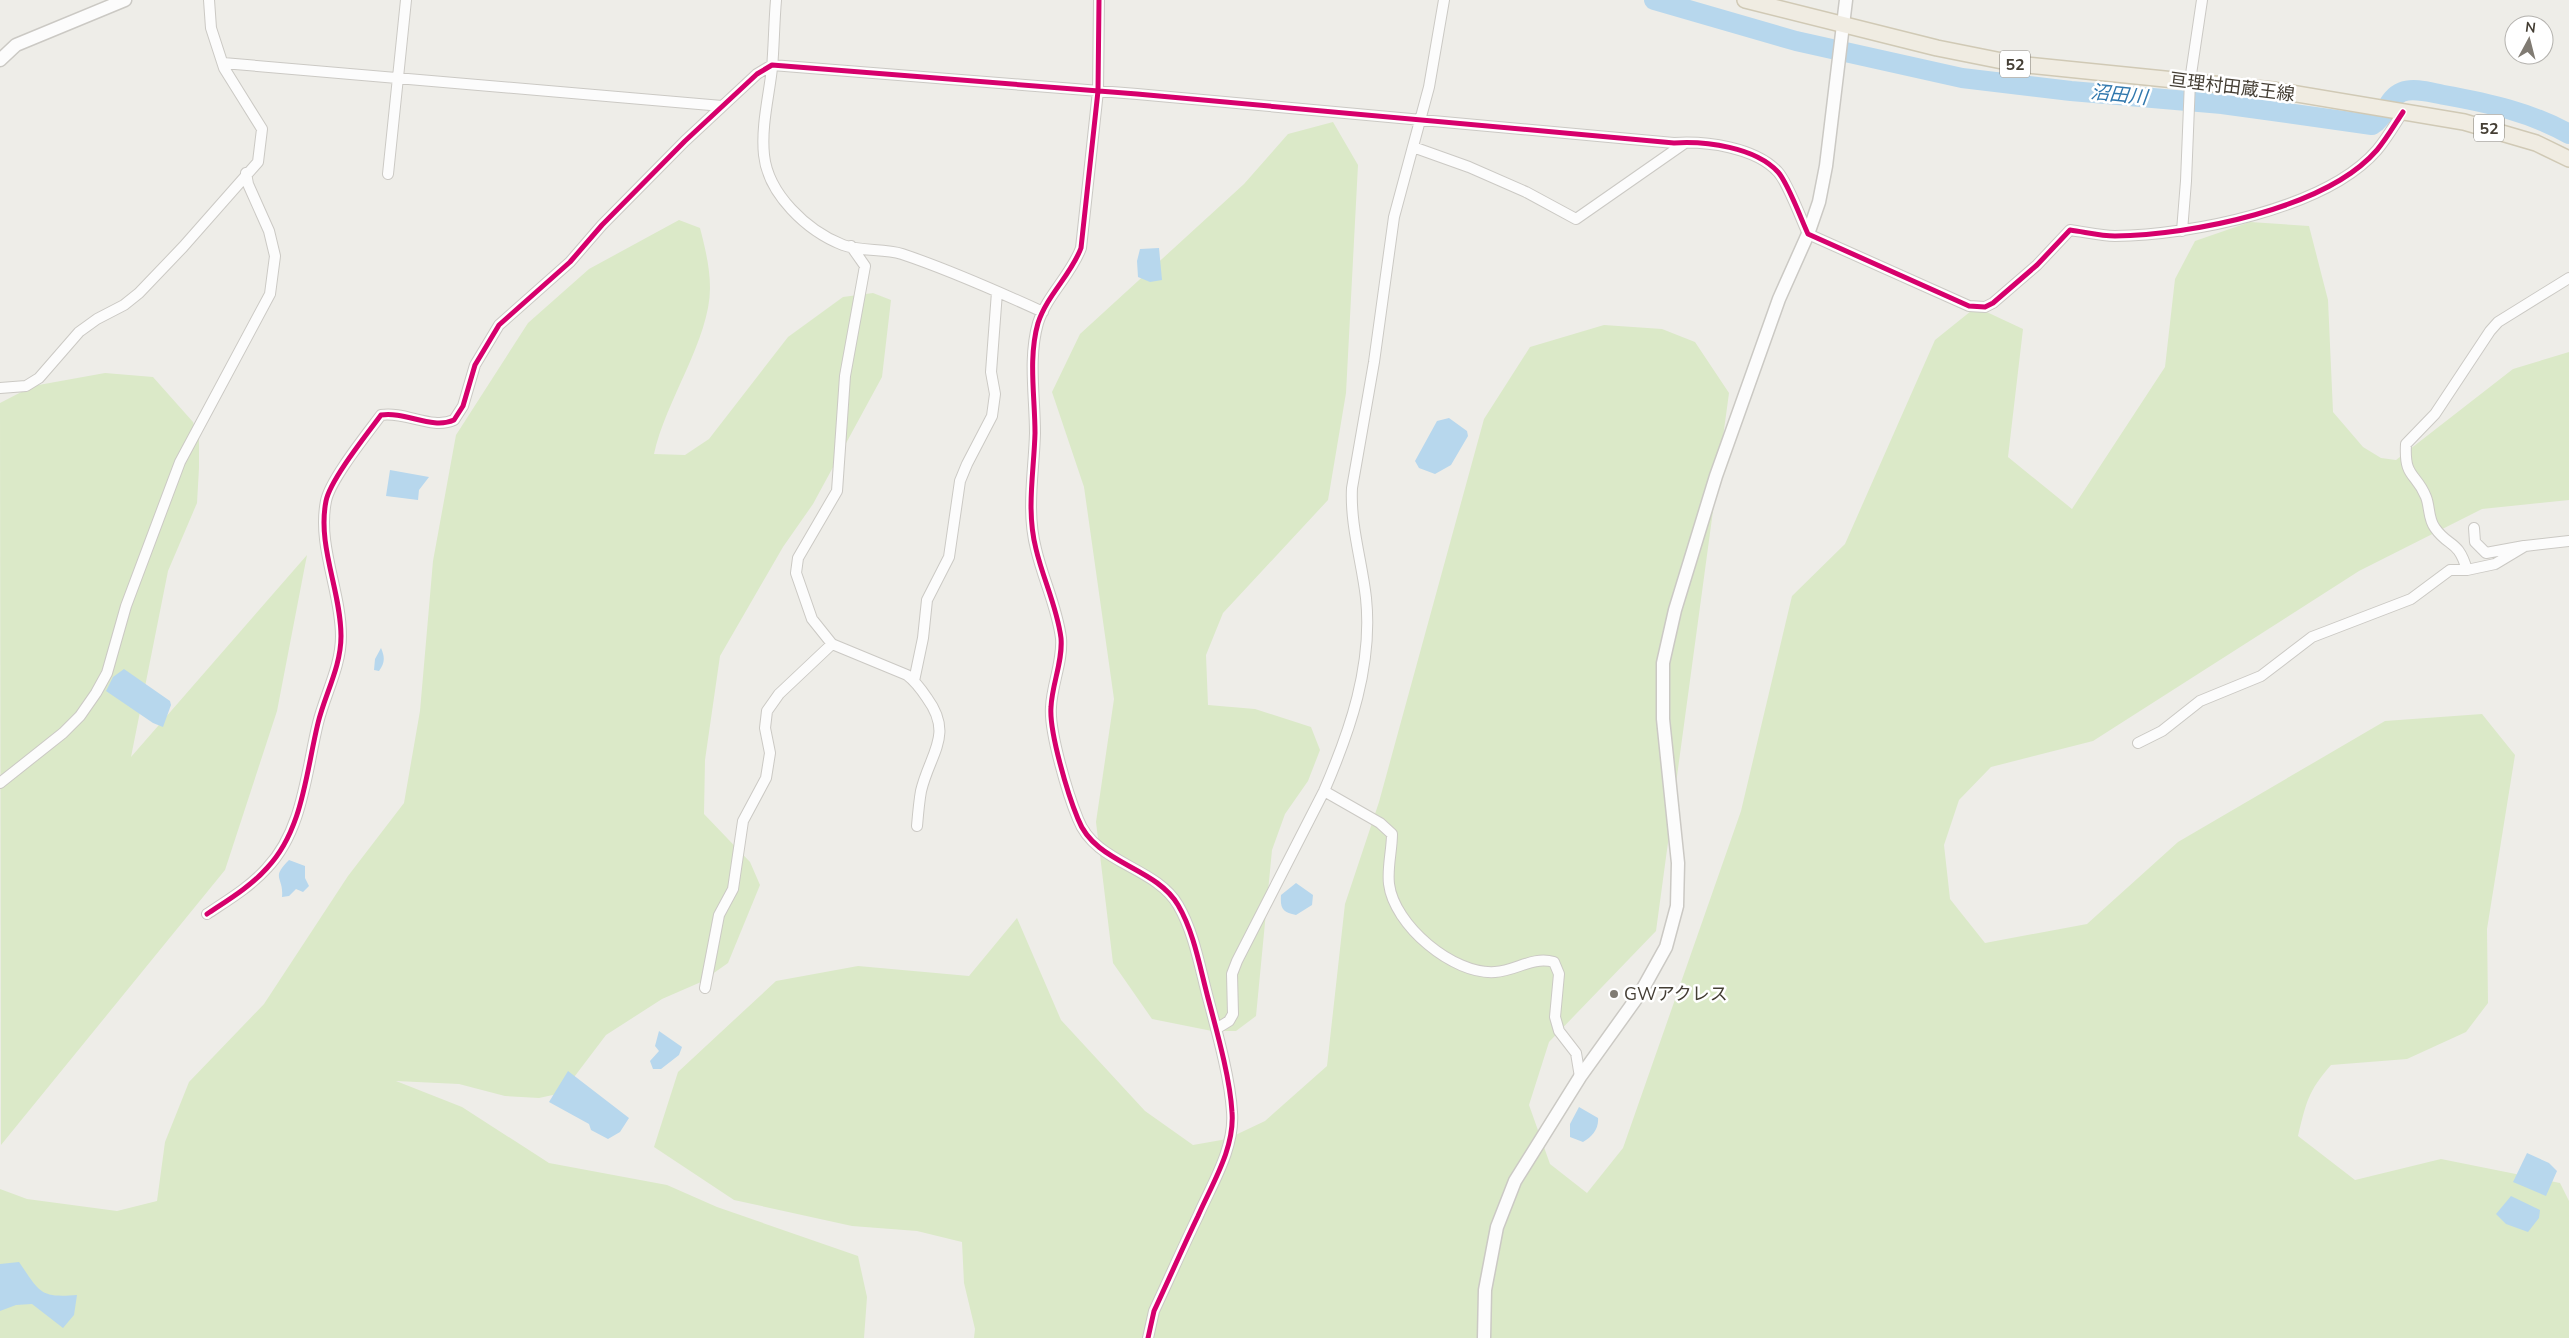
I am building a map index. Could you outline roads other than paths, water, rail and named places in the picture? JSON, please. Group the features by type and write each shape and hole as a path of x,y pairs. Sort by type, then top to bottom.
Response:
{"main road":[{"name":"亘理村田蔵王線","path":"1744,0 1843,26 2017,64 2190,80 2273,90 2464,122 2536,143 2569,159"}],"street":[{"path":"0,60 16,45 125,0"},
{"path":"0,388 26,386 39,378 79,332 97,319 124,305 139,293 183,247 246,173 258,162 262,129 222,63 211,28 209,0"},
{"path":"388,174 406,0"},
{"path":"776,0 772,65 763,137 764,156 770,180 785,204 820,232 844,245 900,253 1043,312"},
{"path":"1099,0 1098,91 1080,248 1075,262 1043,312 1038,324 1034,354 1035,435 1030,491 1031,516 1036,548 1055,607 1061,641 1051,705 1051,719 1067,786 1079,822 1088,838 1104,852 1166,890 1178,904 1191,937 1216,1029 1232,1112 1228,1149 1154,1311 1148,1338"},
{"path":"1216,1029 1229,1021 1233,1014 1232,974 1237,961 1324,791 1337,760 1363,679 1368,634 1366,598 1351,505 1352,488 1374,362 1394,217 1429,87 1444,0"},
{"path":"1484,1338 1485,1290 1497,1227 1515,1181 1580,1077 1641,992 1666,947 1677,906 1678,863 1662,719 1663,663 1674,610 1716,476 1779,299 1808,234 1819,202 1826,166 1846,0"},
{"path":"2182,231 2190,80 2202,0"},
{"path":"222,63 722,106"},
{"path":"207,914 244,889 268,868 281,849 295,820 304,793 318,722 336,668 341,637 339,607 324,529 326,500 336,481 381,415 393,413 436,423 454,420 463,406 475,365 499,325 570,262 602,225 722,106 757,74 772,65 1721,145 1748,153 1768,164 1779,173 1808,234 1887,271 1970,306 1985,307 1993,303 2037,265 2070,230 2113,236 2182,231 2247,216 2324,189 2377,150 2399,111"},
{"path":"1413,147 1485,174 1576,219 1685,143"},
{"path":"0,783 63,733 80,716 96,694 107,673 126,606 180,462 223,380 260,316 270,294 275,256 269,231 248,184 246,173"},
{"path":"851,246 865,266 842,403 837,491 798,558 796,573 812,619 832,644 907,674 935,709 941,723 935,753 922,790 917,826"},
{"path":"2467,570 2463,554 2456,545 2434,527 2427,499 2406,465 2406,444 2430,420 2498,322 2569,278"},
{"path":"914,681 924,638 927,600 949,557 960,481 992,416 995,394 991,372 997,292"},
{"path":"2474,528 2475,542 2486,553 2569,540"},
{"path":"2138,743 2162,731 2200,702 2261,676 2312,637 2411,599 2450,570 2467,570 2494,564 2525,546"},
{"path":"705,988 719,915 733,889 743,821 766,778 770,753 765,728 767,711 779,694 832,644"},
{"path":"1324,791 1380,823 1392,834 1389,883 1394,902 1423,942 1454,963 1474,970 1496,972 1543,959 1554,962 1559,974 1555,1017 1559,1031 1576,1053 1580,1077"}],"water":[{"path":"1159,248 1162,280 1150,282 1138,277 1137,261 1140,249"},
{"path":"1449,418 1467,431 1468,436 1451,465 1435,474 1419,468 1415,461 1437,421"},
{"path":"390,470 429,477 419,490 418,500 386,496"},
{"path":"381,648 384,657 383,663 379,671 374,670 375,659"},
{"path":"124,669 170,701 171,705 163,727 153,723 106,691 113,677"},
{"path":"289,860 305,866 305,878 309,886 303,892 296,889 289,896 282,897 279,875 283,866"},
{"path":"1296,883 1313,895 1312,905 1296,915 1288,913 1283,909 1281,895"},
{"path":"659,1031 682,1047 679,1055 661,1069 653,1069 650,1061 659,1051 655,1046"},
{"path":"568,1071 629,1118 620,1132 608,1139 591,1130 589,1124 549,1102"},
{"path":"1579,1107 1598,1118 1594,1132 1583,1142 1570,1137 1570,1124"},
{"path":"2527,1153 2549,1163 2557,1171 2546,1196 2513,1182"},
{"path":"2511,1196 2540,1210 2539,1218 2528,1232 2506,1224 2496,1214"},
{"path":"19,1262 37,1286 47,1294 77,1295 74,1315 63,1328 32,1304 16,1305 0,1311 0,1264"}],"waterway":[{"name":"沼田川","path":"1654,0 1796,41 1962,78 2071,91 2222,104 2372,125 2377,122 2397,95 2402,92 2417,90 2508,109 2554,126 2569,134"}],"place":[{"name":"GWアクレス","path":"1614,994"}]}
